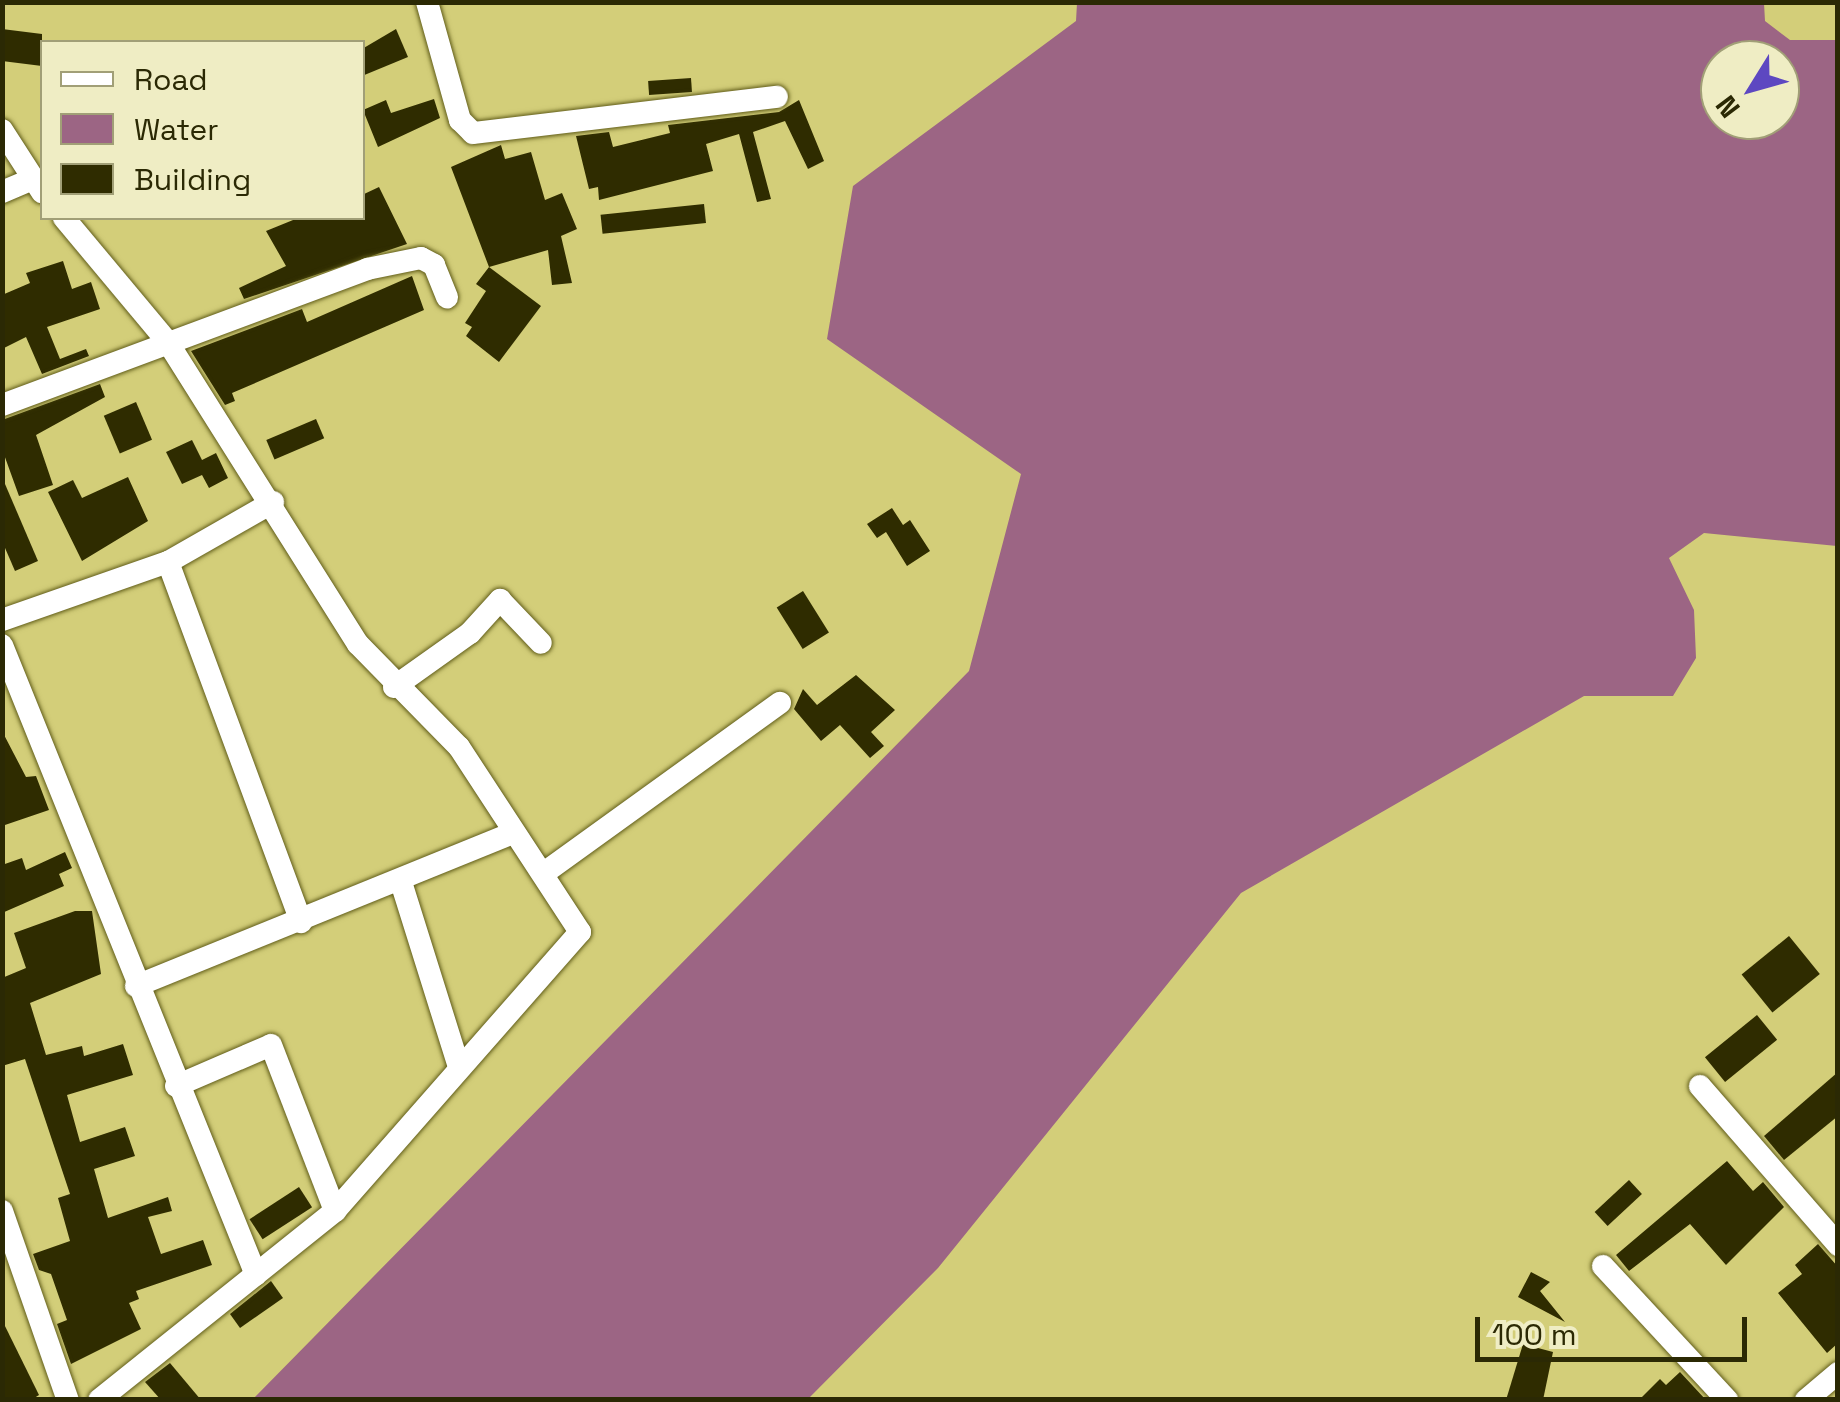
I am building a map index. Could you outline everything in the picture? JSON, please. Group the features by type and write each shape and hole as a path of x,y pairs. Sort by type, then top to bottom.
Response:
{"street":[{"path":"428,2 460,120 473,133 777,97"},
{"path":"2,130 37,185 2,192"},
{"path":"66,220 167,340 228,447 273,502 320,591 394,687 459,747 514,834 575,918 577,944 458,1064 335,1211 99,1400"},
{"path":"2,405 167,340 366,269 422,258 434,264 447,297"},
{"path":"2,620 168,562 273,502"},
{"path":"168,562 301,922"},
{"path":"394,687 470,633 500,600 541,643"},
{"path":"2,645 176,1086 256,1275"},
{"path":"544,872 780,703"},
{"path":"136,986 514,834"},
{"path":"401,882 458,1064"},
{"path":"176,1086 271,1046 335,1211"},
{"path":"1700,1086 1838,1245"},
{"path":"2,1211 68,1400"},
{"path":"1603,1266 1727,1400"},
{"path":"1806,1400 1838,1372"}],"water":[{"path":"1077,3 1764,3 1765,21 1790,40 1700,40 1700,140 1800,140 1800,40 1837,40 1837,546 1704,533 1669,558 1694,610 1696,658 1673,696 1584,696 1241,893 938,1268 808,1399 253,1399 969,671 1021,474 827,339 853,186 1076,21"}],"building":[{"path":"2,29 42,34 40,66 2,61"},
{"path":"396,29 408,57 365,75 365,47"},
{"path":"691,78 692,92 649,95 648,81"},
{"path":"434,99 440,118 378,147 365,109 386,100 391,113"},
{"path":"799,100 824,161 808,169 785,121 753,132 771,199 757,202 739,134 706,144 713,171 599,200 598,187 589,189 576,136 609,132 613,147 670,133 668,125 779,112"},
{"path":"501,145 505,159 531,152 545,200 562,193 577,229 561,236 572,283 552,285 548,250 489,267 451,167"},
{"path":"379,187 407,244 244,299 239,288 286,266 266,231 293,220 365,220 365,194"},
{"path":"704,204 706,223 603,234 601,215"},
{"path":"63,261 72,289 91,282 100,309 47,327 60,359 86,349 89,356 42,374 26,337 2,349 2,295 30,283 26,273"},
{"path":"489,267 541,306 499,362 466,336 472,327 465,323 486,291 476,284"},
{"path":"412,276 424,310 232,393 235,401 225,405 191,351 302,309 307,322"},
{"path":"100,384 105,397 36,435 53,485 19,496 2,449 2,420"},
{"path":"136,402 152,440 120,453 104,416"},
{"path":"316,419 324,438 274,459 266,440"},
{"path":"192,440 202,460 216,453 228,478 209,488 202,475 182,484 166,452"},
{"path":"2,477 38,561 15,571 2,541"},
{"path":"128,477 148,521 82,561 48,492 73,480 82,498"},
{"path":"892,508 903,525 910,520 930,551 907,566 886,532 877,538 867,524"},
{"path":"803,591 829,633 803,649 777,607"},
{"path":"856,675 895,710 871,732 884,746 870,758 840,725 821,741 794,709 803,689 817,705"},
{"path":"2,731 26,777 36,776 49,810 2,826"},
{"path":"65,852 72,868 59,874 64,886 2,913 2,865 22,858 26,870"},
{"path":"75,911 92,911 101,974 30,1003 46,1055 82,1046 84,1056 123,1044 133,1075 67,1095 80,1142 125,1127 135,1156 94,1169 108,1218 168,1197 172,1211 148,1217 161,1254 203,1240 212,1265 136,1291 139,1299 129,1303 141,1329 71,1364 57,1324 67,1320 51,1274 39,1270 33,1254 70,1241 58,1198 70,1194 25,1059 2,1066 2,978 26,968 14,933"},
{"path":"1789,936 1820,974 1772,1012 1742,974"},
{"path":"1757,1015 1777,1040 1725,1082 1705,1057"},
{"path":"1838,1072 1838,1116 1784,1160 1764,1136"},
{"path":"1727,1161 1753,1191 1763,1182 1784,1207 1726,1265 1690,1224 1629,1271 1616,1255"},
{"path":"1629,1180 1642,1194 1608,1226 1595,1212"},
{"path":"299,1187 312,1207 263,1239 250,1219"},
{"path":"1818,1244 1838,1267 1838,1343 1827,1353 1778,1293 1802,1274 1795,1265"},
{"path":"1531,1272 1550,1282 1540,1291 1565,1322 1518,1297"},
{"path":"271,1281 283,1298 240,1328 230,1314"},
{"path":"2,1320 39,1395 31,1400 2,1400"},
{"path":"1523,1344 1553,1352 1543,1400 1506,1400"},
{"path":"170,1363 201,1400 161,1400 145,1382"},
{"path":"1680,1372 1706,1400 1639,1400 1660,1379 1666,1385"}]}
